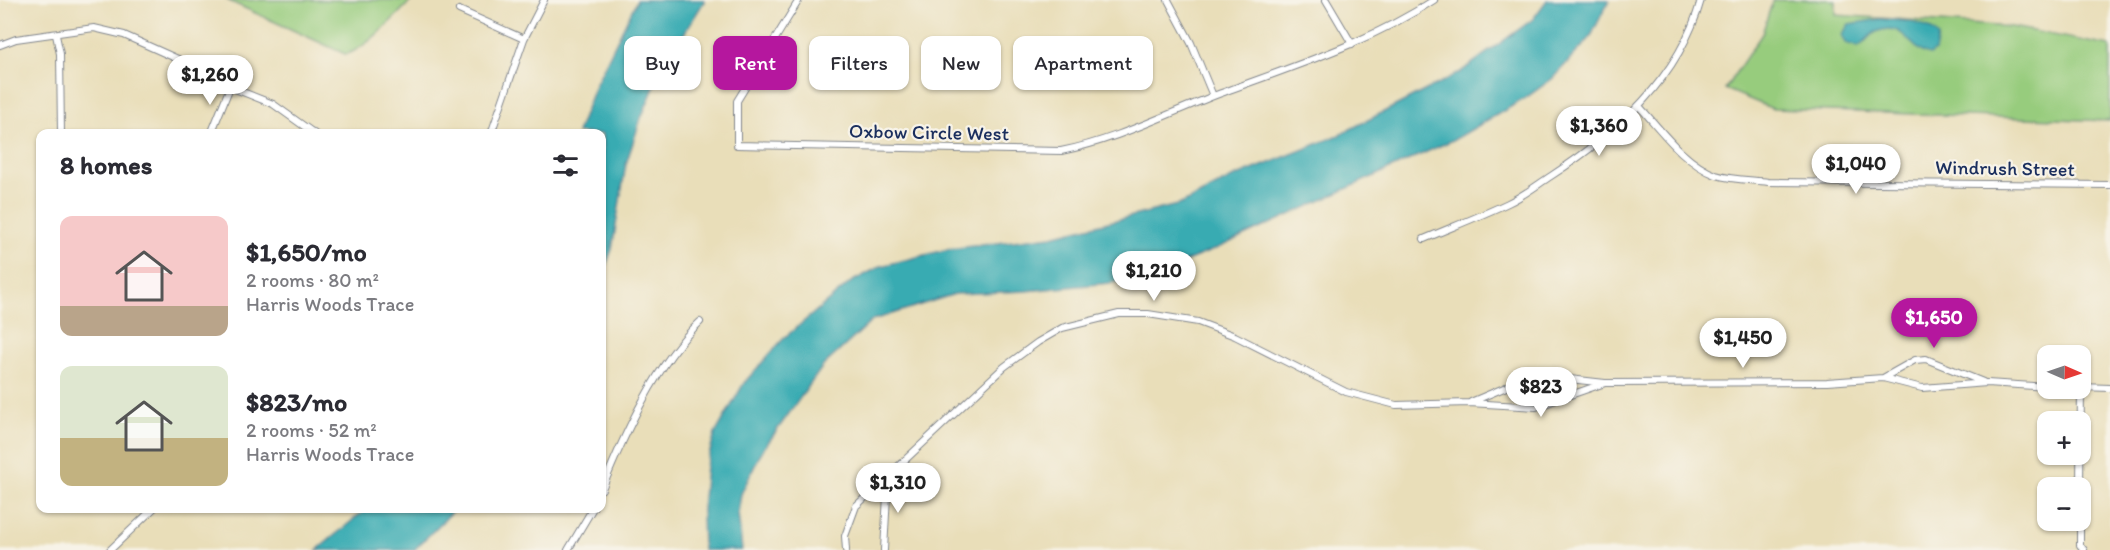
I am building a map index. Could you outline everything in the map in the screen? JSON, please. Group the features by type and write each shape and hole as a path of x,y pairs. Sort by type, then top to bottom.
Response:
{"street":[{"path":"493,129 524,39 544,0"},
{"name":"Oxbow Circle West","path":"799,0 737,101 737,145 1061,151 1097,144 1213,96 1352,44 1434,0"},
{"path":"1168,0 1191,43 1213,96"},
{"path":"1326,0 1352,44"},
{"path":"1424,238 1510,202 1571,163 1616,129 1664,76 1682,47 1701,0"},
{"path":"459,10 524,39"},
{"path":"0,45 16,39 94,28 124,35 218,77 230,87 273,104 308,129"},
{"path":"56,35 60,54 61,129"},
{"path":"213,129 230,87"},
{"name":"Windrush Street","path":"1639,106 1682,153 1702,169 1718,176 1768,182 2110,185"},
{"path":"846,550 845,536 856,506 1004,367 1062,328 1119,314 1148,314 1198,322 1234,336 1346,392 1374,400 1418,406 1469,403 1536,407 1605,383"},
{"path":"606,480 642,404 686,335 700,322"},
{"path":"1882,378 1915,360 1926,359 1987,383"},
{"path":"1469,403 1525,379 1538,376 1605,383 1827,382 1882,378 1922,388 1987,383 2037,386"},
{"path":"2091,387 2110,388"},
{"path":"2080,477 2081,399"},
{"path":"884,550 888,476"},
{"path":"110,550 149,513"},
{"path":"568,550 589,513"},
{"path":"2080,531 2080,545 2084,550"}],"green space":[{"path":"227,0 412,0 362,47 345,54"},
{"path":"1773,0 1836,0 1836,15 2012,27 2110,46 2110,121 1773,109 1725,89 1762,34"}],"water":[{"path":"637,0 705,0 683,36 624,36 624,90 653,90 626,164 612,249 606,266 606,129 578,129 595,85"},
{"path":"1547,0 1609,0 1590,38 1552,79 1524,99 1457,138 1211,251 1164,270 1110,283 1026,291 955,294 873,320 823,366 762,451 741,494 738,513 742,550 703,550 702,510 706,466 715,434 744,383 784,338 851,282 881,266 949,249 1052,236 1181,204 1232,178 1339,135 1459,73 1533,19"},
{"path":"1881,19 1912,22 1927,27 1938,36 1935,51 1930,55 1923,52 1900,33 1886,29 1871,35 1858,47 1846,43 1842,35 1849,24"},
{"path":"361,513 451,513 414,550 317,550"}]}
